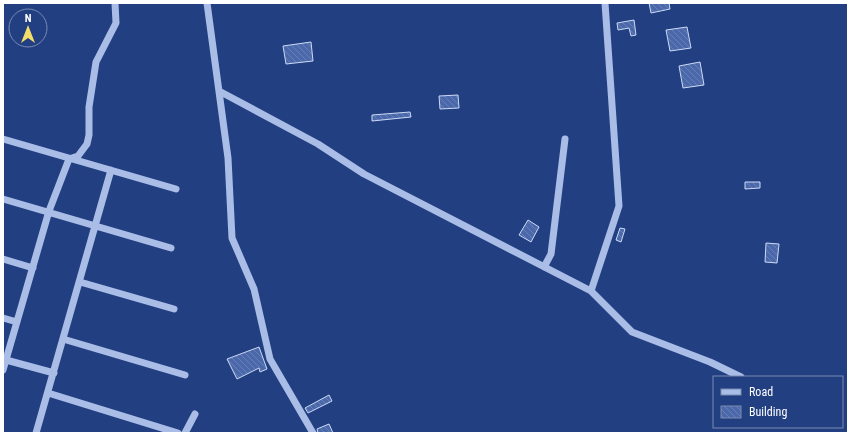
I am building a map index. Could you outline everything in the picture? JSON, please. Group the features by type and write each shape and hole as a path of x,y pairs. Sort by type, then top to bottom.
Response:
{"street":[{"path":"69,159 78,156 87,144 89,135 89,107 96,62 116,23 115,3"},
{"path":"207,3 228,158 232,238 254,289 270,359 313,433"},
{"path":"591,291 619,206 605,3"},
{"path":"219,91 318,144 364,174 591,291 632,332 710,362 739,376"},
{"path":"3,139 176,189"},
{"path":"544,267 551,254 565,139"},
{"path":"3,370 49,211 69,159"},
{"path":"36,433 96,226 110,170"},
{"path":"3,199 49,211 171,248"},
{"path":"3,259 33,268"},
{"path":"80,282 174,309"},
{"path":"3,318 17,322"},
{"path":"63,339 185,375"},
{"path":"6,360 54,373"},
{"path":"48,393 178,433"},
{"path":"185,433 195,414"}],"building":[{"path":"649,3 669,3 670,9 651,13"},
{"path":"634,20 636,35 631,36 629,28 618,30 617,23"},
{"path":"687,27 691,48 670,51 666,30"},
{"path":"311,42 313,61 286,64 283,46"},
{"path":"700,62 704,85 683,88 679,66"},
{"path":"458,95 459,108 440,109 439,96"},
{"path":"410,112 411,117 372,121 372,115"},
{"path":"745,182 760,182 760,188 745,189"},
{"path":"528,220 539,227 531,242 519,235"},
{"path":"620,228 625,229 621,242 616,240"},
{"path":"766,243 779,244 777,263 765,262"},
{"path":"259,347 267,369 260,372 259,368 237,379 227,359"},
{"path":"329,395 332,401 308,413 305,408"},
{"path":"329,424 333,433 318,433 317,429"}]}
